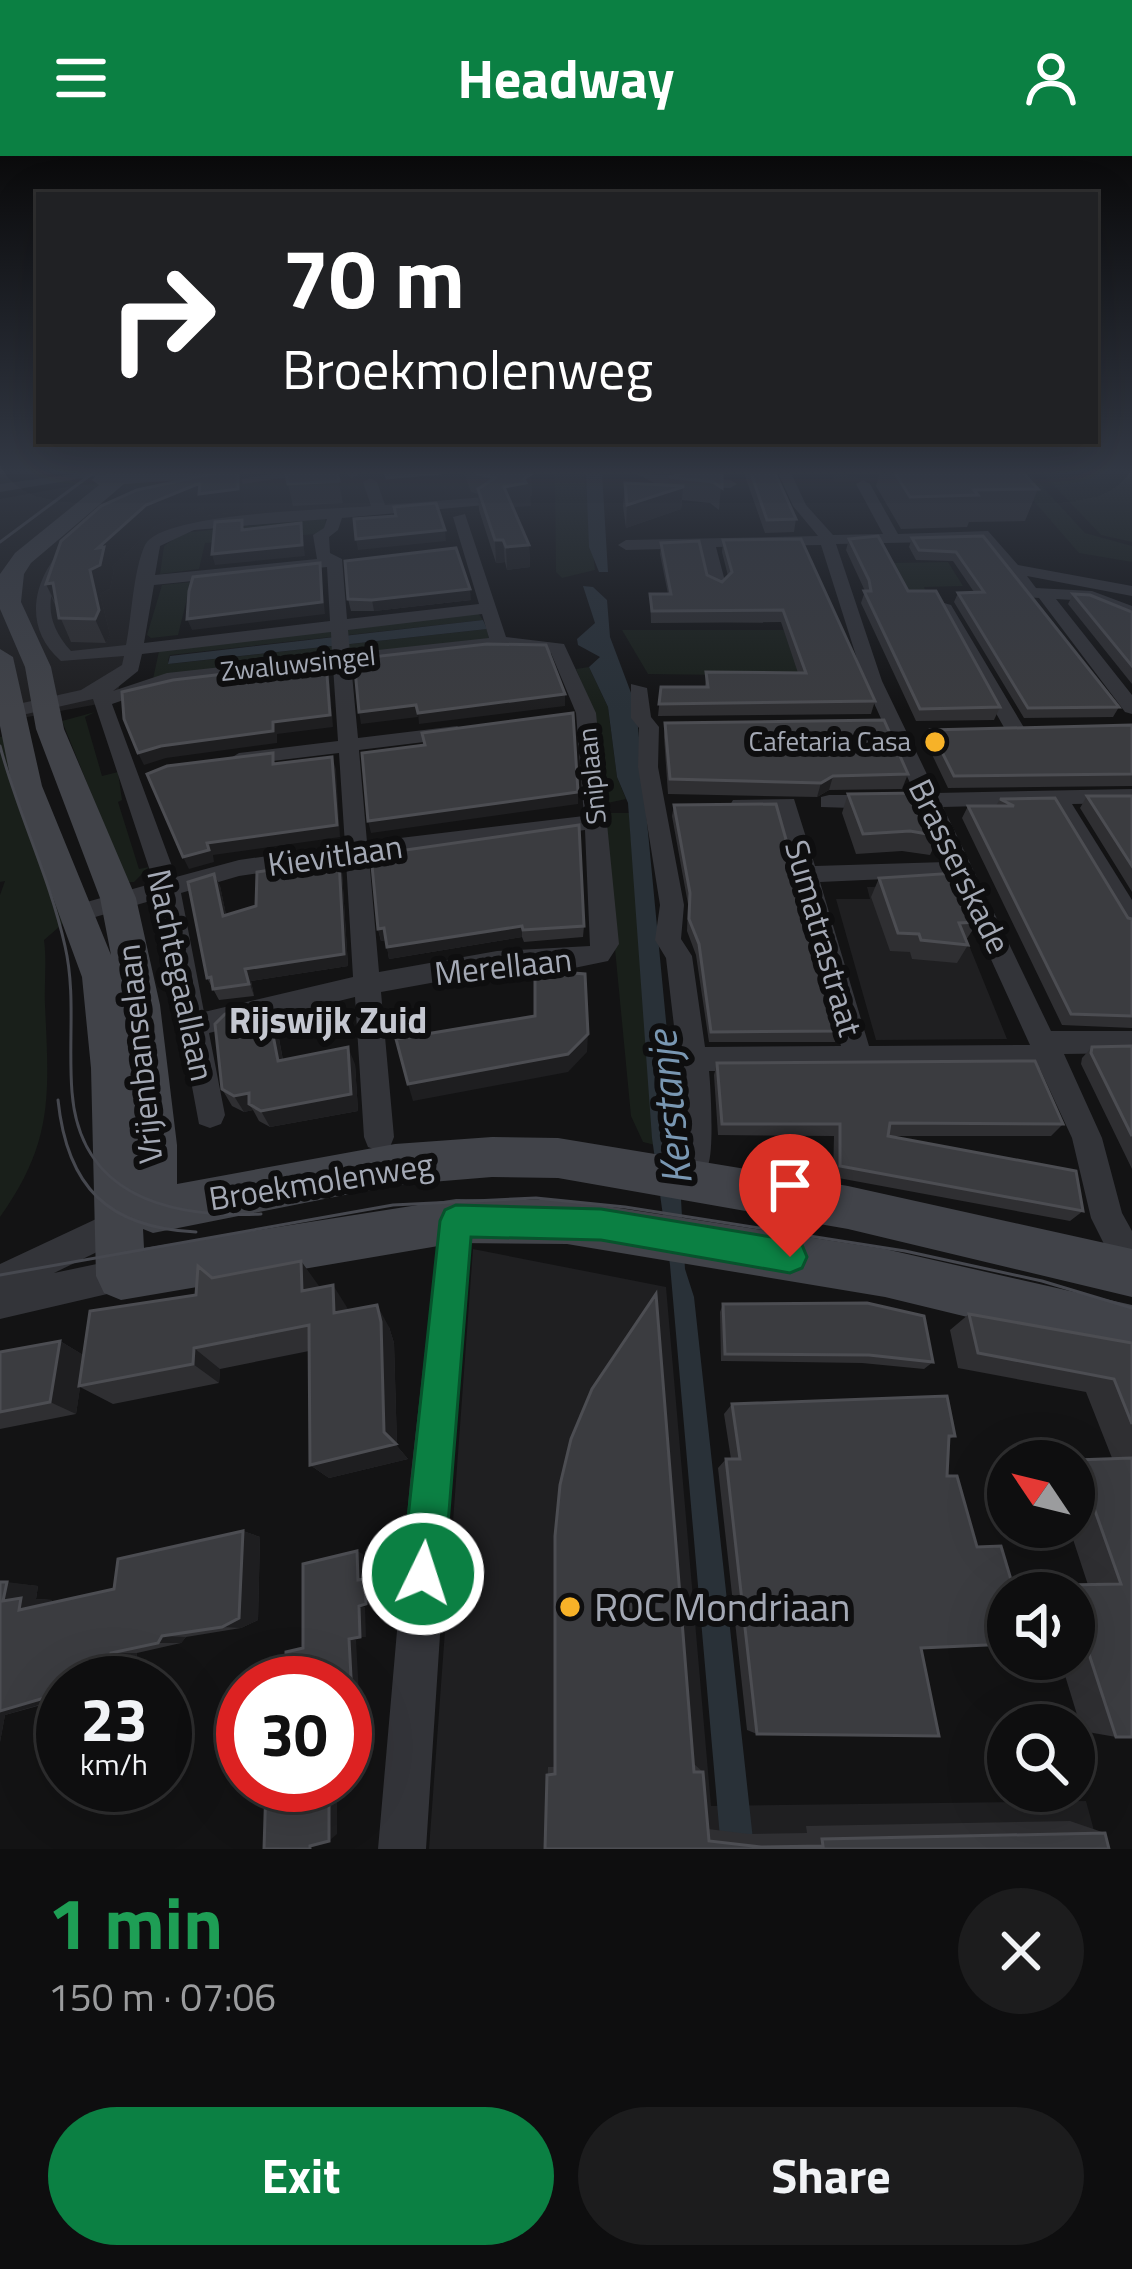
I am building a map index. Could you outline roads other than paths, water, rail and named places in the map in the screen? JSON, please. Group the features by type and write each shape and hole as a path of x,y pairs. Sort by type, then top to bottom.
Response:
{"main road":[{"name":"Vrijenbanselaan","path":"28,552 12,574 9,602 38,667 26,706 27,786 98,906 101,977 136,1217 121,1276"},
{"name":"Vrijenbanselaan","path":"0,657 26,706"},
{"name":"Broekmolenweg","path":"136,1217 273,1186 451,1160 541,1156 678,1168"},
{"path":"678,1168 1132,1273"},
{"name":"Broekmolenweg","path":"121,1276 456,1221 584,1223 885,1273 1132,1331"}],"street":[{"name":"Zwaluwsingel","path":"66,552 52,564 40,600 57,651 67,657 133,649 341,641 500,642"},
{"path":"103,693 131,667 151,552"},
{"path":"323,552 334,562"},
{"path":"461,552 490,608 500,642"},
{"path":"710,552 718,585"},
{"name":"Brasserskade","path":"830,552 843,599 894,728 1088,1138 1107,1218 1132,1264"},
{"path":"1002,552 1031,593 1092,596 1132,612"},
{"path":"145,581 206,567 358,560"},
{"path":"334,562 379,1137"},
{"path":"1018,570 1132,592"},
{"path":"1046,597 1132,708"},
{"path":"943,605 1024,729 983,731"},
{"name":"Zwaluwsingel","path":"26,706 490,608"},
{"name":"Sniplaan","path":"500,642 558,647 597,822 606,944 599,954"},
{"path":"638,688 641,718 661,726 648,767 669,805 672,905 668,940 679,956 699,1111 678,1168"},
{"name":"Nachtegaallaan","path":"103,693 138,778 167,885 210,1115"},
{"path":"860,724 926,732"},
{"path":"218,762 488,728"},
{"name":"Sumatrastraat","path":"829,802 1132,796"},
{"path":"1058,797 1132,921"},
{"name":"Sumatrastraat","path":"720,805 786,804 858,1056"},
{"name":"Kievitlaan","path":"98,906 239,868 597,822"},
{"path":"806,874 941,871 962,866"},
{"name":"Merellaan","path":"196,1025 370,982 505,960 599,954"},
{"path":"693,1059 1047,1050 1132,1042"},
{"name":"Broekmolenweg","path":"0,1282 136,1217"},
{"path":"402,1849 456,1221"},
{"name":"Broekmolenweg","path":"0,1302 121,1276"}],"water":[{"path":"591,552 607,552 608,572 599,572"},
{"name":"Kerstanje","path":"583,586 593,587 607,600 610,637 636,706 678,1147 685,1269 694,1297 754,1849 721,1849 670,1265 652,1138 628,803 617,777 608,707 589,667 600,657 578,645 577,639 595,623"},
{"path":"483,620 487,629 168,664 170,656"}],"tram line":[{"path":"0,746 65,946 72,1092 79,1128 92,1156 112,1178 164,1205 261,1214"},
{"path":"58,1100 71,1157 97,1197 139,1222 196,1232"},
{"path":"0,1275 393,1205 536,1198 625,1207 905,1251 1042,1281 1132,1308"}],"place":[{"name":"Cafetaria Casa","path":"935,742"},
{"name":"ROC Mondriaan","path":"570,1607"}],"district":[{"name":"Rijswijk Zuid","path":"328,1020"}]}
